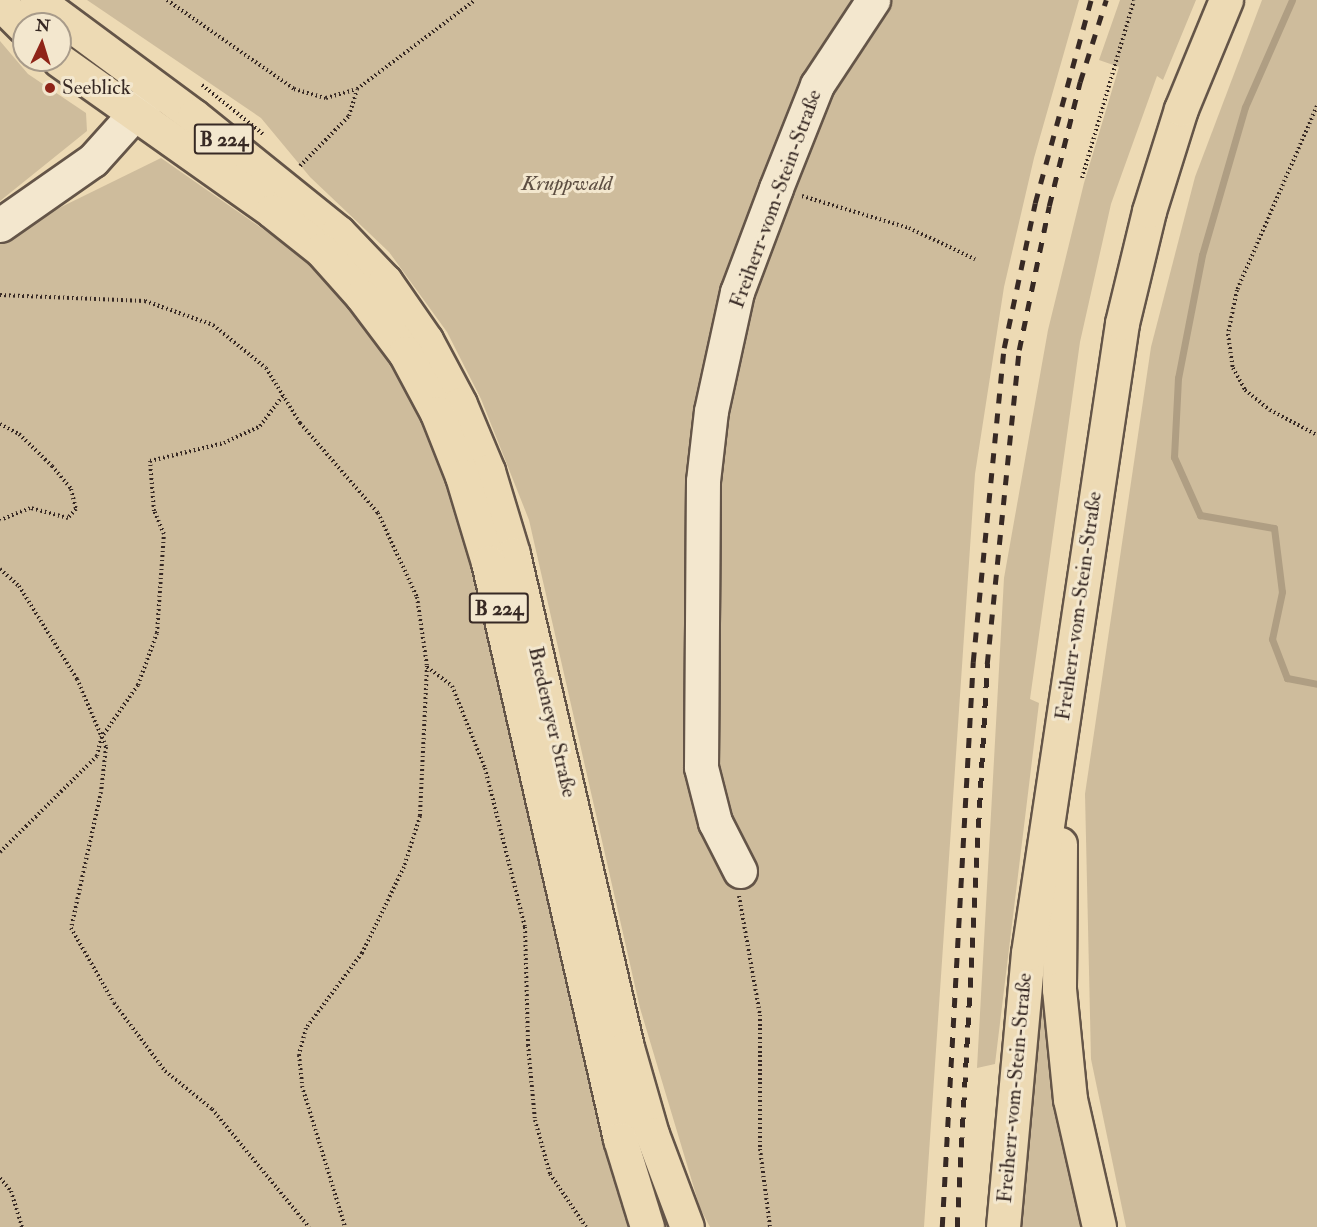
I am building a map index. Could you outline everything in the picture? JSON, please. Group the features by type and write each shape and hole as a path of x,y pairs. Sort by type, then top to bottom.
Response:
{"main road":[{"name":"Bredeneyer Straße","path":"37,0 292,191 338,232 385,281 426,339 460,404 488,471 513,554 627,1047 652,1134 687,1227"},
{"name":"Freiherr-vom-Stein-Straße","path":"1003,1227 1028,953 1122,323 1149,211 1181,108 1226,0"},
{"path":"0,3 12,15"},
{"name":"Bredeneyer Straße","path":"72,69 272,211 321,250 362,296 405,354 436,413 462,476 488,562 620,1139 647,1227"},
{"path":"1055,776 1062,864 1059,989 1070,1099 1099,1227"}],"street":[{"name":"Freiherr-vom-Stein-Straße","path":"740,871 715,822 701,767 703,481 711,411 737,292 776,188 817,85 873,0"},
{"path":"0,225 93,160 157,88"}],"path":[{"path":"167,0 294,89 326,98 357,89 475,0"},
{"path":"1082,178 1134,0"},
{"path":"297,169 349,116 357,89"},
{"path":"1317,106 1237,290 1228,333 1233,368 1245,390 1270,410 1317,435"},
{"path":"776,188 909,228 975,259"},
{"path":"0,295 145,301 213,325 266,368 300,423 378,513 417,597 427,666 424,786 420,816 404,867 362,953 306,1028 299,1055 302,1086 345,1227"},
{"path":"0,852 97,756 101,738 138,685 157,633 164,534 154,511 150,461 224,443 260,426 283,395"},
{"path":"0,424 19,434 52,466 70,489 76,509 68,518 30,508 0,520"},
{"path":"0,571 8,573 77,679 106,747 101,792 71,927 114,1003 165,1071 212,1109 309,1227"},
{"path":"427,666 452,686 485,768 525,927 528,1045 535,1119 550,1174 586,1227"},
{"path":"740,871 738,906 760,1015 760,1149 770,1227"},
{"path":"0,1178 11,1191 22,1227"}],"green space":[{"name":"Kruppwald","path":"87,0 1079,0 1034,158 1004,287 975,474 924,1227 710,1227 700,1208 640,1008 529,520 481,399 447,332 389,252 310,177 261,118","holes":["759,197 786,207 749,314 722,413 717,480 718,717 690,717 690,499 695,425 722,295"]},
{"path":"1120,0 1196,0 1163,80 1157,76 1111,204 1080,342 1030,699 1039,703 995,1064 977,1068 1004,578 1048,330 1084,183 1119,67 1099,60"},
{"path":"1262,0 1317,0 1317,1227 1126,1227 1091,1059 1085,794 1151,347 1195,177"},
{"path":"0,41 12,55 12,72 26,72 86,113 87,131 0,201"},
{"path":"161,158 316,266 373,327 429,417 452,480 633,1227 0,1227 0,237"},
{"path":"1046,937 1089,1227 1018,1227"}],"waterway":[{"path":"1292,0 1245,107 1202,255 1178,378 1174,457 1200,515 1274,528 1282,592 1272,639 1287,678 1317,684"}],"railway":[{"path":"942,1227 973,662 1004,348 1035,203 1091,0"},
{"path":"957,1227 987,664 1019,350 1049,206 1080,82 1106,0"}],"place":[{"name":"Seeblick","path":"50,88"}]}
